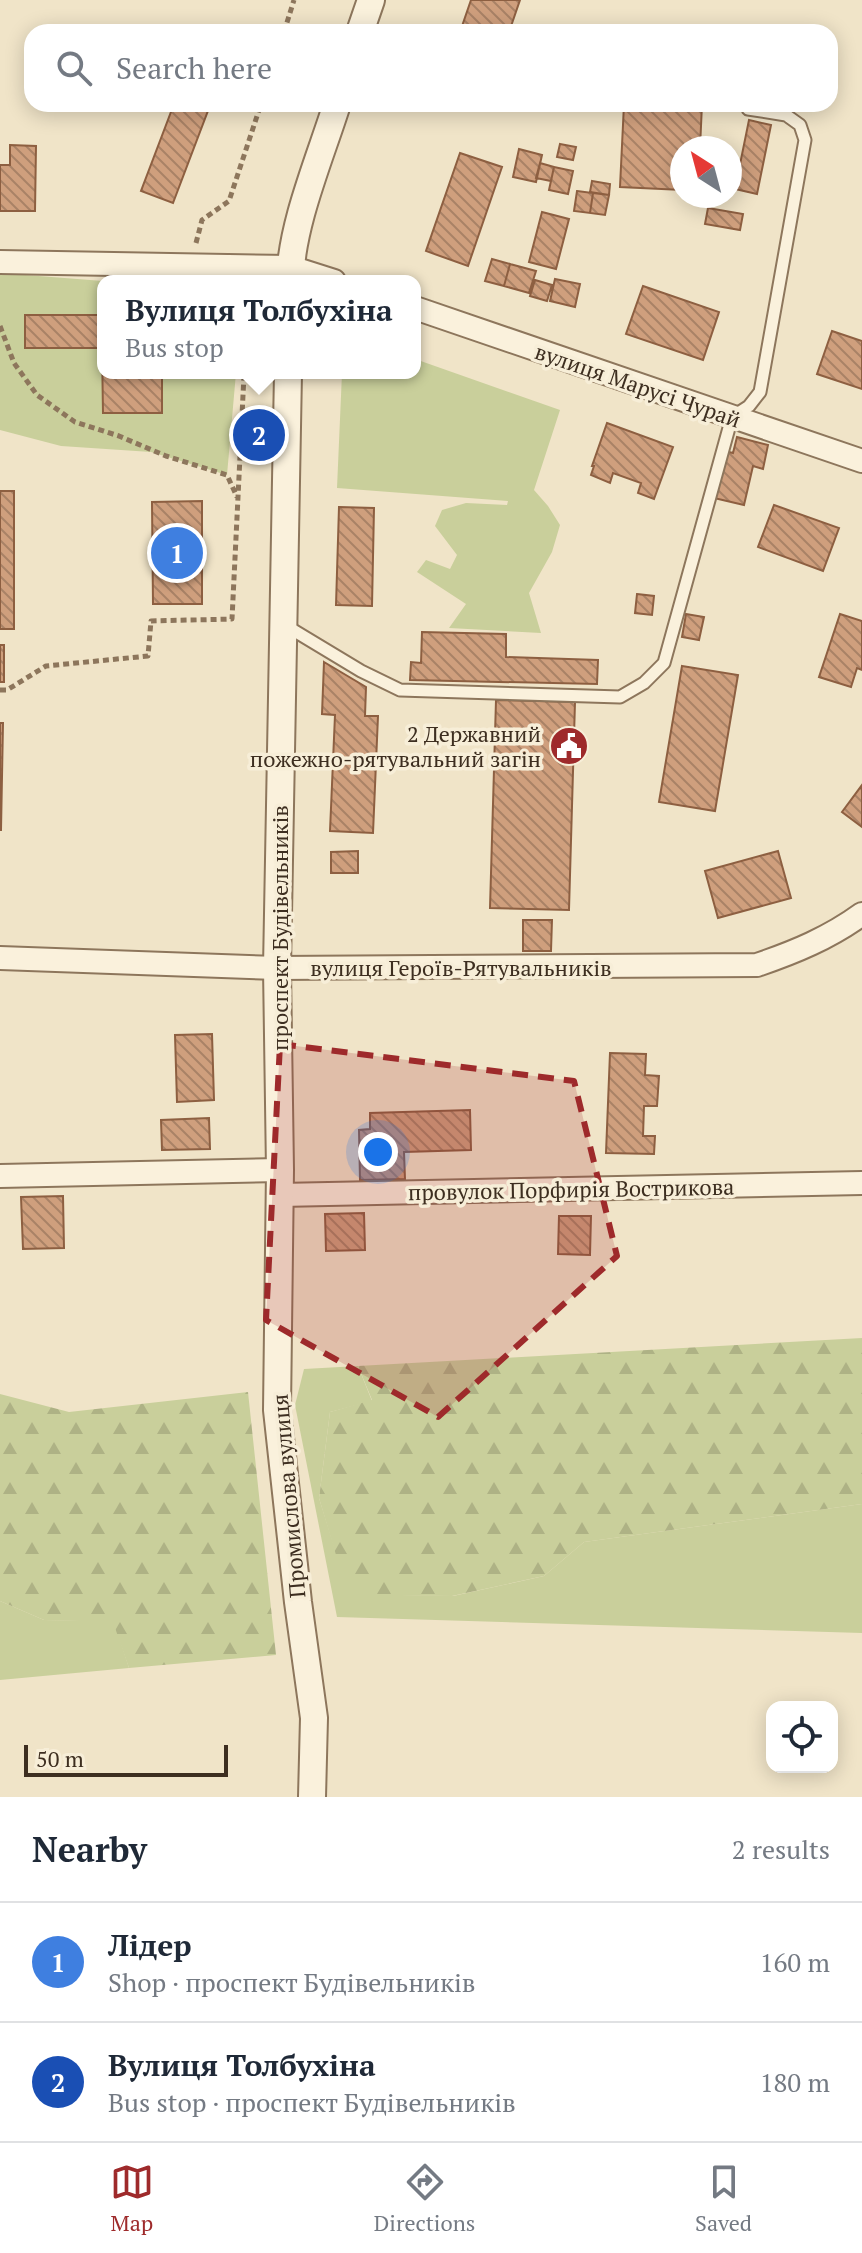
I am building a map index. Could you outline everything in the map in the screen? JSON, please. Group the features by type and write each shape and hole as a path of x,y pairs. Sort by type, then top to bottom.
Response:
{"street":[{"path":"363,24 371,0"},
{"path":"0,262 191,265 290,274 300,220 334,112"},
{"name":"вулиця Марусі Чурай","path":"421,310 862,461"},
{"name":"проспект Будівельників","path":"280,1182 277,968 288,379"},
{"name":"вулиця Героїв-Рятувальників","path":"0,958 277,968 757,965 800,951 839,931 862,914"},
{"name":"провулок Порфирія Вострикова","path":"0,1176 280,1182 862,1183"},
{"name":"Промислова вулиця","path":"280,1182 277,1410 314,1718 312,1797"}],"lane":[{"path":"282,624 361,671 400,690 620,697 644,683 664,663 732,417 749,406 760,392 805,140 800,125 786,115 767,112"}],"path":[{"path":"286,24 294,0"},
{"path":"191,265 202,220 229,201 258,112"},
{"path":"0,326 14,363 37,395 75,422 227,475 238,498"},
{"path":"0,690 7,690 46,666 148,656 151,621 232,619 244,379"}],"highlighted area":[{"path":"280,1044 574,1081 617,1256 438,1417 266,1320"}],"green space":[{"path":"0,273 97,281 97,379 235,379 227,475 151,452 61,446 0,430"},
{"path":"421,361 560,410 534,490 560,525 552,552 529,593 541,633 449,628 466,604 417,572 426,560 450,569 457,555 435,526 442,510 466,503 507,505 508,501 337,488 342,379 421,379"},
{"path":"862,1338 862,1504 584,1542 544,1576 452,1596 348,1595 319,1498 330,1412 372,1400 358,1366"},
{"path":"358,1366 372,1401 330,1412 319,1498 349,1594 453,1596 544,1576 584,1542 862,1504 862,1633 337,1617 295,1405 304,1369"},
{"path":"248,1392 276,1655 129,1668 113,1622 44,1620 0,1601 0,1394 69,1412"},
{"path":"0,1601 44,1620 114,1621 129,1668 0,1680"}],"building":[{"path":"471,0 520,0 512,24 463,24"},
{"path":"171,112 207,112 173,203 141,191"},
{"path":"624,112 702,112 701,136 670,136 670,189 620,187"},
{"path":"749,120 771,125 757,194 742,191 742,154"},
{"path":"560,144 576,147 573,160 557,157"},
{"path":"10,145 36,146 35,211 0,211 0,165 10,165"},
{"path":"519,149 542,155 536,182 513,177"},
{"path":"460,153 502,167 468,266 426,251"},
{"path":"540,163 554,167 551,181 536,178"},
{"path":"554,167 573,171 568,194 549,190"},
{"path":"592,181 610,184 609,195 590,192"},
{"path":"577,191 593,193 590,213 574,211"},
{"path":"593,193 609,195 605,215 590,213"},
{"path":"708,208 743,214 740,230 705,224"},
{"path":"542,212 569,219 556,269 529,262"},
{"path":"492,259 510,264 504,286 485,281"},
{"path":"510,264 536,271 529,293 504,286"},
{"path":"555,279 580,284 575,307 550,301"},
{"path":"535,280 552,285 547,301 530,296"},
{"path":"643,286 719,312 703,360 626,334"},
{"path":"25,315 97,315 97,348 25,348"},
{"path":"832,331 862,341 862,389 817,374"},
{"path":"102,379 162,379 162,413 103,413"},
{"path":"607,423 673,447 654,499 638,493 641,483 613,473 610,483 591,475"},
{"path":"737,437 768,445 763,469 753,466 744,505 714,498 725,451 733,453"},
{"path":"0,491 14,491 14,629 0,629"},
{"path":"202,501 202,604 153,604 152,502"},
{"path":"774,505 839,528 823,571 758,547"},
{"path":"339,507 374,508 372,606 336,605"},
{"path":"637,594 654,596 652,615 635,613"},
{"path":"686,614 704,617 699,640 682,637"},
{"path":"840,614 862,621 862,670 857,668 851,687 819,677"},
{"path":"422,632 506,634 506,657 598,660 597,684 410,680 411,662 421,663"},
{"path":"0,645 4,645 4,682 0,682"},
{"path":"324,662 366,687 365,716 378,716 373,833 330,831 335,715 322,714"},
{"path":"682,666 738,675 715,811 659,802"},
{"path":"496,700 575,702 569,910 490,908"},
{"path":"0,723 3,723 1,830 0,830"},
{"path":"862,785 862,827 842,812"},
{"path":"358,851 358,873 331,873 331,852"},
{"path":"778,851 791,898 718,918 705,871"},
{"path":"523,920 552,920 551,951 523,951"},
{"path":"212,1034 214,1100 177,1102 175,1035"},
{"path":"610,1053 646,1054 645,1075 659,1076 657,1106 644,1106 643,1136 655,1136 654,1154 606,1153"},
{"path":"470,1110 471,1150 404,1152 405,1179 360,1180 359,1130 370,1129 370,1113"},
{"path":"209,1118 210,1149 162,1150 161,1120"},
{"path":"63,1196 64,1248 23,1249 21,1197"},
{"path":"364,1213 365,1250 326,1251 325,1214"},
{"path":"559,1216 591,1216 590,1255 558,1254"}],"place":[{"name":"Вулиця Толбухіна","path":"259,435"},
{"name":"Лідер","path":"177,553"},
{"name":"2 Державний пожежно-рятувальний загін","path":"569,746"}]}
